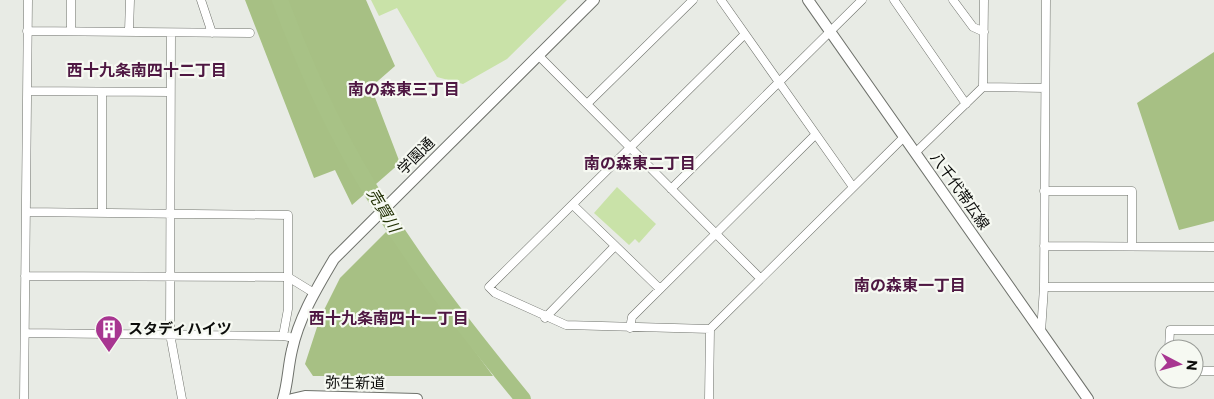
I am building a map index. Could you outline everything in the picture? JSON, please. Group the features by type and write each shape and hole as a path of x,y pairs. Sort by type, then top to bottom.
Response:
{"street":[{"path":"24,399 28,0"},
{"path":"70,0 70,31"},
{"path":"129,31 130,0"},
{"path":"201,0 212,33"},
{"name":"学園通","path":"291,399 288,384 295,338 314,292 334,259 594,0"},
{"path":"587,104 693,0"},
{"path":"721,0 853,187"},
{"name":"八千代帯広線","path":"808,0 1088,399"},
{"path":"671,189 862,0"},
{"path":"894,0 966,104"},
{"path":"953,0 973,27 984,32"},
{"path":"915,153 984,86 984,0"},
{"path":"1041,332 1044,287 1046,0"},
{"path":"27,31 250,33"},
{"path":"171,33 170,334 182,399"},
{"path":"710,330 566,325 545,318 494,294 489,287 745,34"},
{"path":"538,55 760,278"},
{"path":"984,86 1045,88"},
{"path":"28,92 170,92"},
{"path":"102,92 102,212"},
{"path":"630,328 632,317 815,135"},
{"path":"709,399 710,330 760,278 904,137"},
{"path":"1044,191 1132,191 1132,245"},
{"path":"573,205 660,289"},
{"path":"26,212 288,215 288,309 283,336"},
{"path":"1044,246 1132,245 1214,247"},
{"path":"545,318 616,246"},
{"path":"25,276 288,277 314,292"},
{"path":"1044,287 1214,287"},
{"path":"1170,339 1170,330 1214,330"},
{"path":"25,333 283,336 295,338"},
{"name":"弥生新道","path":"291,399 305,396 417,399"}],"green space":[{"path":"245,0 366,0 395,66 371,87 400,163 352,205 335,170 314,178"},
{"path":"371,0 567,0 507,59 463,84 437,77 397,8 379,16"},
{"path":"1214,52 1214,221 1179,230 1137,103"},
{"path":"617,187 656,224 639,243 635,239 629,245 594,213"},
{"path":"387,231 493,376 313,376 305,364 320,318 340,278"}],"waterway":[{"name":"売買川","path":"280,0 324,105 374,196 434,286 523,399"}],"place":[{"name":"スタディハイツ","path":"109,353"}],"district":[{"name":"西十九条南四十二丁目","path":"147,70"},
{"name":"南の森東三丁目","path":"404,89"},
{"name":"南の森東二丁目","path":"640,163"},
{"name":"南の森東一丁目","path":"910,285"},
{"name":"西十九条南四十一丁目","path":"389,318"}]}
